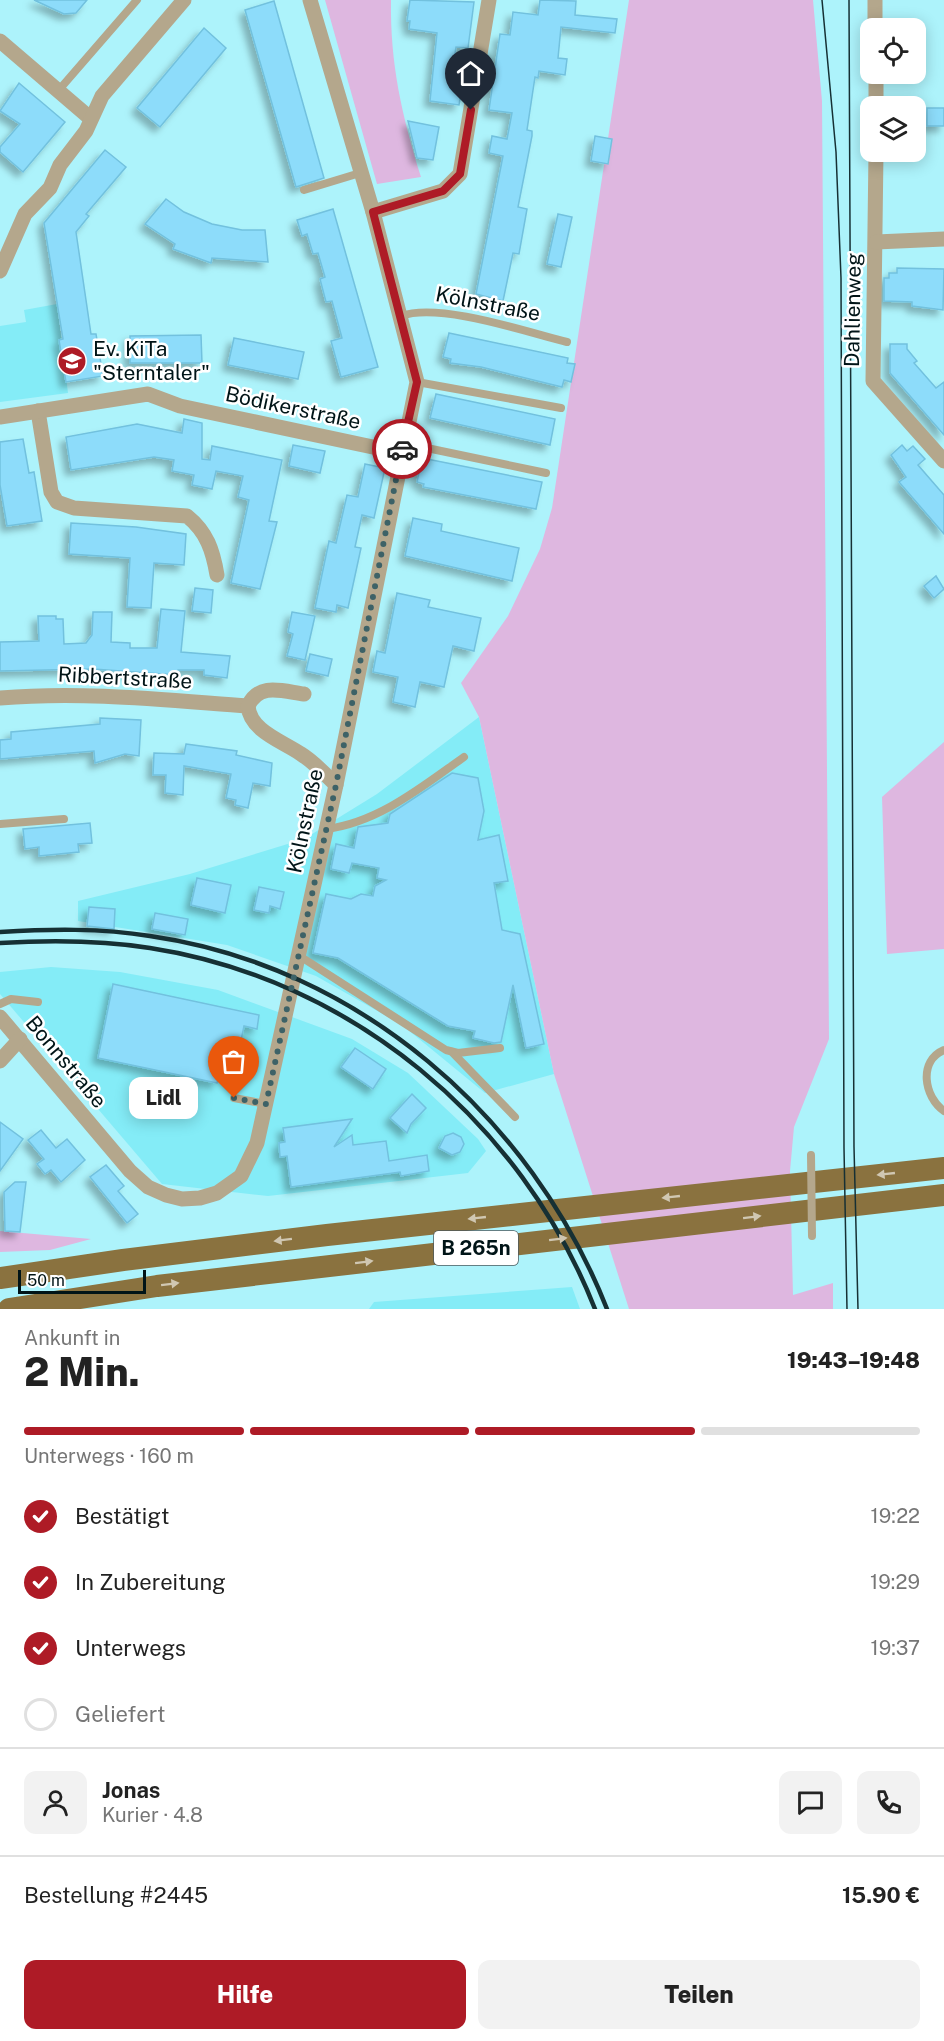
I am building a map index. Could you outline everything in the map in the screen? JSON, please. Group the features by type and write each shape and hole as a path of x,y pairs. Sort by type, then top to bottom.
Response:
{"main road":[{"name":"B 265n","path":"0,1278 123,1260 327,1235 944,1168"},
{"name":"B 265n","path":"9,1309 157,1286 944,1195"}],"street":[{"path":"0,271 25,214 50,188 60,165 86,131 102,96 184,0"},
{"name":"Kölnstraße","path":"217,1193 241,1176 250,1161 266,1104 336,785 417,382 373,212 310,0"},
{"path":"373,212 443,191 460,174 489,0"},
{"path":"875,0 875,18"},
{"path":"0,40 90,118"},
{"name":"Dahlienweg","path":"876,162 873,381 944,461"},
{"path":"876,242 944,239"},
{"name":"Bödikerstraße","path":"0,417 148,394 180,406 402,448"},
{"path":"38,411 51,492 57,502 74,508 187,516 199,525 212,548 218,575"},
{"path":"304,694 262,690 253,696 248,706 249,716 255,725 302,754 336,785"},
{"name":"Ribbertstraße","path":"0,698 38,695 123,695 248,706"},
{"name":"Bonnstraße","path":"0,1017 130,1171 148,1187 182,1199 217,1193"},
{"path":"0,1061 20,1039"}],"lane":[{"path":"58,91 137,0"},
{"path":"304,190 360,173"},
{"name":"Kölnstraße","path":"401,316 410,312 446,313 567,342"},
{"path":"417,382 561,408"},
{"path":"402,448 546,473"},
{"path":"325,829 342,827 374,815 464,757"},
{"path":"0,824 64,819"},
{"path":"298,955 452,1052 515,1117"},
{"path":"0,1004 11,999 38,1002"},
{"path":"452,1052 500,1048"},
{"path":"944,1050 936,1053 928,1065 927,1079 927,1092 934,1104 944,1111"},
{"path":"234,1098 266,1104"},
{"path":"811,1155 812,1236"}],"shaded area":[{"path":"325,0 391,0 398,90 421,177 377,184"},
{"path":"629,0 813,0 822,101 829,1039 794,1127 790,1171 793,1295 833,1283 833,1309 629,1309 554,1074 479,717 461,683 508,616 540,549 552,508"},
{"path":"57,304 68,393 0,402 0,326 26,322 24,310"},
{"path":"479,717 554,1074 485,1093 402,1025 316,976 227,945 78,921 78,901 190,874 304,839 377,794"},
{"path":"944,742 944,949 887,954 882,797"},
{"path":"51,967 120,972 218,990 352,1039 408,1073 478,1139 486,1151 468,1173 268,1196 162,1184 0,994 0,972"},
{"path":"0,1231 91,1239 50,1250 0,1252"},
{"path":"572,1287 580,1309 369,1309 374,1302"}],"building":[{"path":"34,0 87,0 76,13 64,14"},
{"path":"410,0 474,2 468,48 456,47 450,86 462,88 459,105 430,101 437,33 409,29 410,21 407,21"},
{"path":"540,0 576,1 575,15 617,19 615,33 561,27 558,58 567,59 565,75 539,71 538,78 535,77 527,130 532,131 532,136 518,207 527,209 519,254 513,253 503,301 476,294 503,156 489,153 492,136 507,139 512,113 489,110 500,34 510,35 513,12 538,15"},
{"path":"274,1 324,178 296,187 245,10"},
{"path":"204,28 226,48 160,127 137,108"},
{"path":"19,83 65,122 23,172 0,152 0,147 20,124 0,111"},
{"path":"927,108 944,108 944,126 927,126"},
{"path":"408,121 439,127 433,160 417,158"},
{"path":"595,136 612,139 608,164 591,161"},
{"path":"105,150 126,167 86,214 89,216 76,232 91,334 96,334 103,376 66,382 59,340 63,339 44,223"},
{"path":"166,199 184,212 212,224 242,230 265,230 268,262 212,258 211,263 173,249 175,244 145,224"},
{"path":"333,209 378,367 341,377 331,341 342,338 332,301 326,302 320,279 325,277 318,253 313,254 307,234 302,236 297,220"},
{"path":"558,214 572,217 561,267 547,264"},
{"path":"897,268 944,269 943,310 912,306 912,302 884,301 884,278 889,278 889,273 897,273"},
{"path":"449,333 568,358 567,363 575,364 571,382 564,380 562,387 481,367 450,363 451,359 443,357"},
{"path":"201,335 202,363 130,363 130,336"},
{"path":"234,338 304,352 298,379 228,365"},
{"path":"890,344 907,344 907,349 917,361 914,363 936,388 944,382 944,435 890,373"},
{"path":"436,394 555,419 550,445 430,418"},
{"path":"184,419 202,423 202,459 210,460 212,446 282,460 269,521 277,522 260,589 231,583 249,500 238,497 243,476 216,471 212,489 192,485 194,475 172,471 174,460 154,457 71,470 66,437 137,424 182,433"},
{"path":"23,439 29,473 34,472 42,521 7,526 0,485 0,442"},
{"path":"293,445 325,451 320,473 289,466"},
{"path":"902,445 907,451 913,446 925,459 918,465 944,495 944,534 899,482 906,477 891,455"},
{"path":"422,458 542,482 536,509 423,487 424,484 417,482"},
{"path":"365,464 385,468 374,518 362,515 355,547 361,548 348,608 337,605 336,612 315,608 329,541 336,543 347,495 358,497"},
{"path":"413,518 442,524 441,531 519,548 512,581 405,556"},
{"path":"71,523 136,527 186,534 184,565 154,563 151,608 127,607 130,558 69,554"},
{"path":"936,576 944,589 934,598 924,586"},
{"path":"195,588 213,590 211,613 192,611"},
{"path":"397,593 430,600 428,607 481,618 474,651 453,646 444,687 420,682 415,707 393,702 398,677 373,672 377,651 385,653"},
{"path":"161,609 185,611 181,652 230,656 227,678 204,675 204,670 178,670 177,675 93,669 0,671 0,642 39,641 38,616 56,616 56,619 63,619 64,644 86,643 92,635 93,612 112,612 111,642 130,643 130,648 157,648"},
{"path":"292,612 315,616 305,660 287,656 293,634 288,632"},
{"path":"310,654 332,659 328,676 306,671"},
{"path":"100,718 141,720 139,756 125,754 95,763 94,751 0,759 0,740 11,739 11,732 100,724"},
{"path":"186,744 237,751 236,755 272,763 270,786 253,783 248,808 235,805 236,800 226,798 231,774 184,766 183,795 165,793 166,775 153,775 154,753 184,754"},
{"path":"452,773 478,778 484,811 478,840 499,835 508,881 494,883 502,930 520,934 544,1044 526,1048 513,985 501,1042 494,1043 473,1038 475,1031 448,1026 338,958 313,953 326,894 351,899 361,894 373,896 375,886 386,880 377,878 379,868 352,863 349,873 331,869 336,844 354,848 358,827 388,823 390,814"},
{"path":"90,823 92,843 78,844 79,852 39,856 39,847 25,849 23,829"},
{"path":"197,878 231,885 225,913 191,905"},
{"path":"259,887 284,892 280,909 270,906 269,913 254,910"},
{"path":"89,907 115,909 114,929 87,926"},
{"path":"155,913 188,919 185,935 152,929"},
{"path":"113,984 259,1015 257,1029 244,1026 234,1074 220,1071 217,1083 98,1058"},
{"path":"355,1048 386,1069 373,1089 341,1067"},
{"path":"412,1094 426,1108 411,1124 407,1133 390,1118"},
{"path":"352,1119 334,1147 352,1135 353,1145 386,1141 389,1161 427,1155 429,1171 401,1176 400,1172 291,1187 287,1156 280,1157 279,1143 285,1142 283,1128"},
{"path":"0,1122 23,1139 0,1171"},
{"path":"41,1130 56,1148 67,1139 85,1160 61,1182 51,1170 45,1174 37,1164 44,1159 28,1140"},
{"path":"453,1133 461,1137 464,1144 460,1152 452,1155 439,1148 445,1136"},
{"path":"106,1165 124,1186 118,1191 138,1214 127,1223 90,1177"},
{"path":"15,1182 26,1182 20,1232 5,1231 4,1192"}],"tram line":[{"path":"822,0 836,152 841,278 844,1148 847,1309"},
{"path":"849,0 854,1147 858,1309"}],"railway":[{"path":"0,932 94,930 150,936 226,953 298,980 366,1016 428,1061 484,1114 533,1174 574,1239 607,1309"},
{"path":"0,943 56,941 112,943 150,948 224,965 294,991 360,1026 420,1070 475,1120 523,1178 563,1241 595,1309"}],"way so far":[{"path":"234,1098 266,1104 336,785 402,449"}],"place":[{"name":"Ev. KiTa \"Sterntaler\"","path":"72,361"},
{"name":"Lidl","path":"234,1098"}],"route":[{"path":"402,449 417,382 373,212 443,191 450,186 460,174 471,110"}]}
